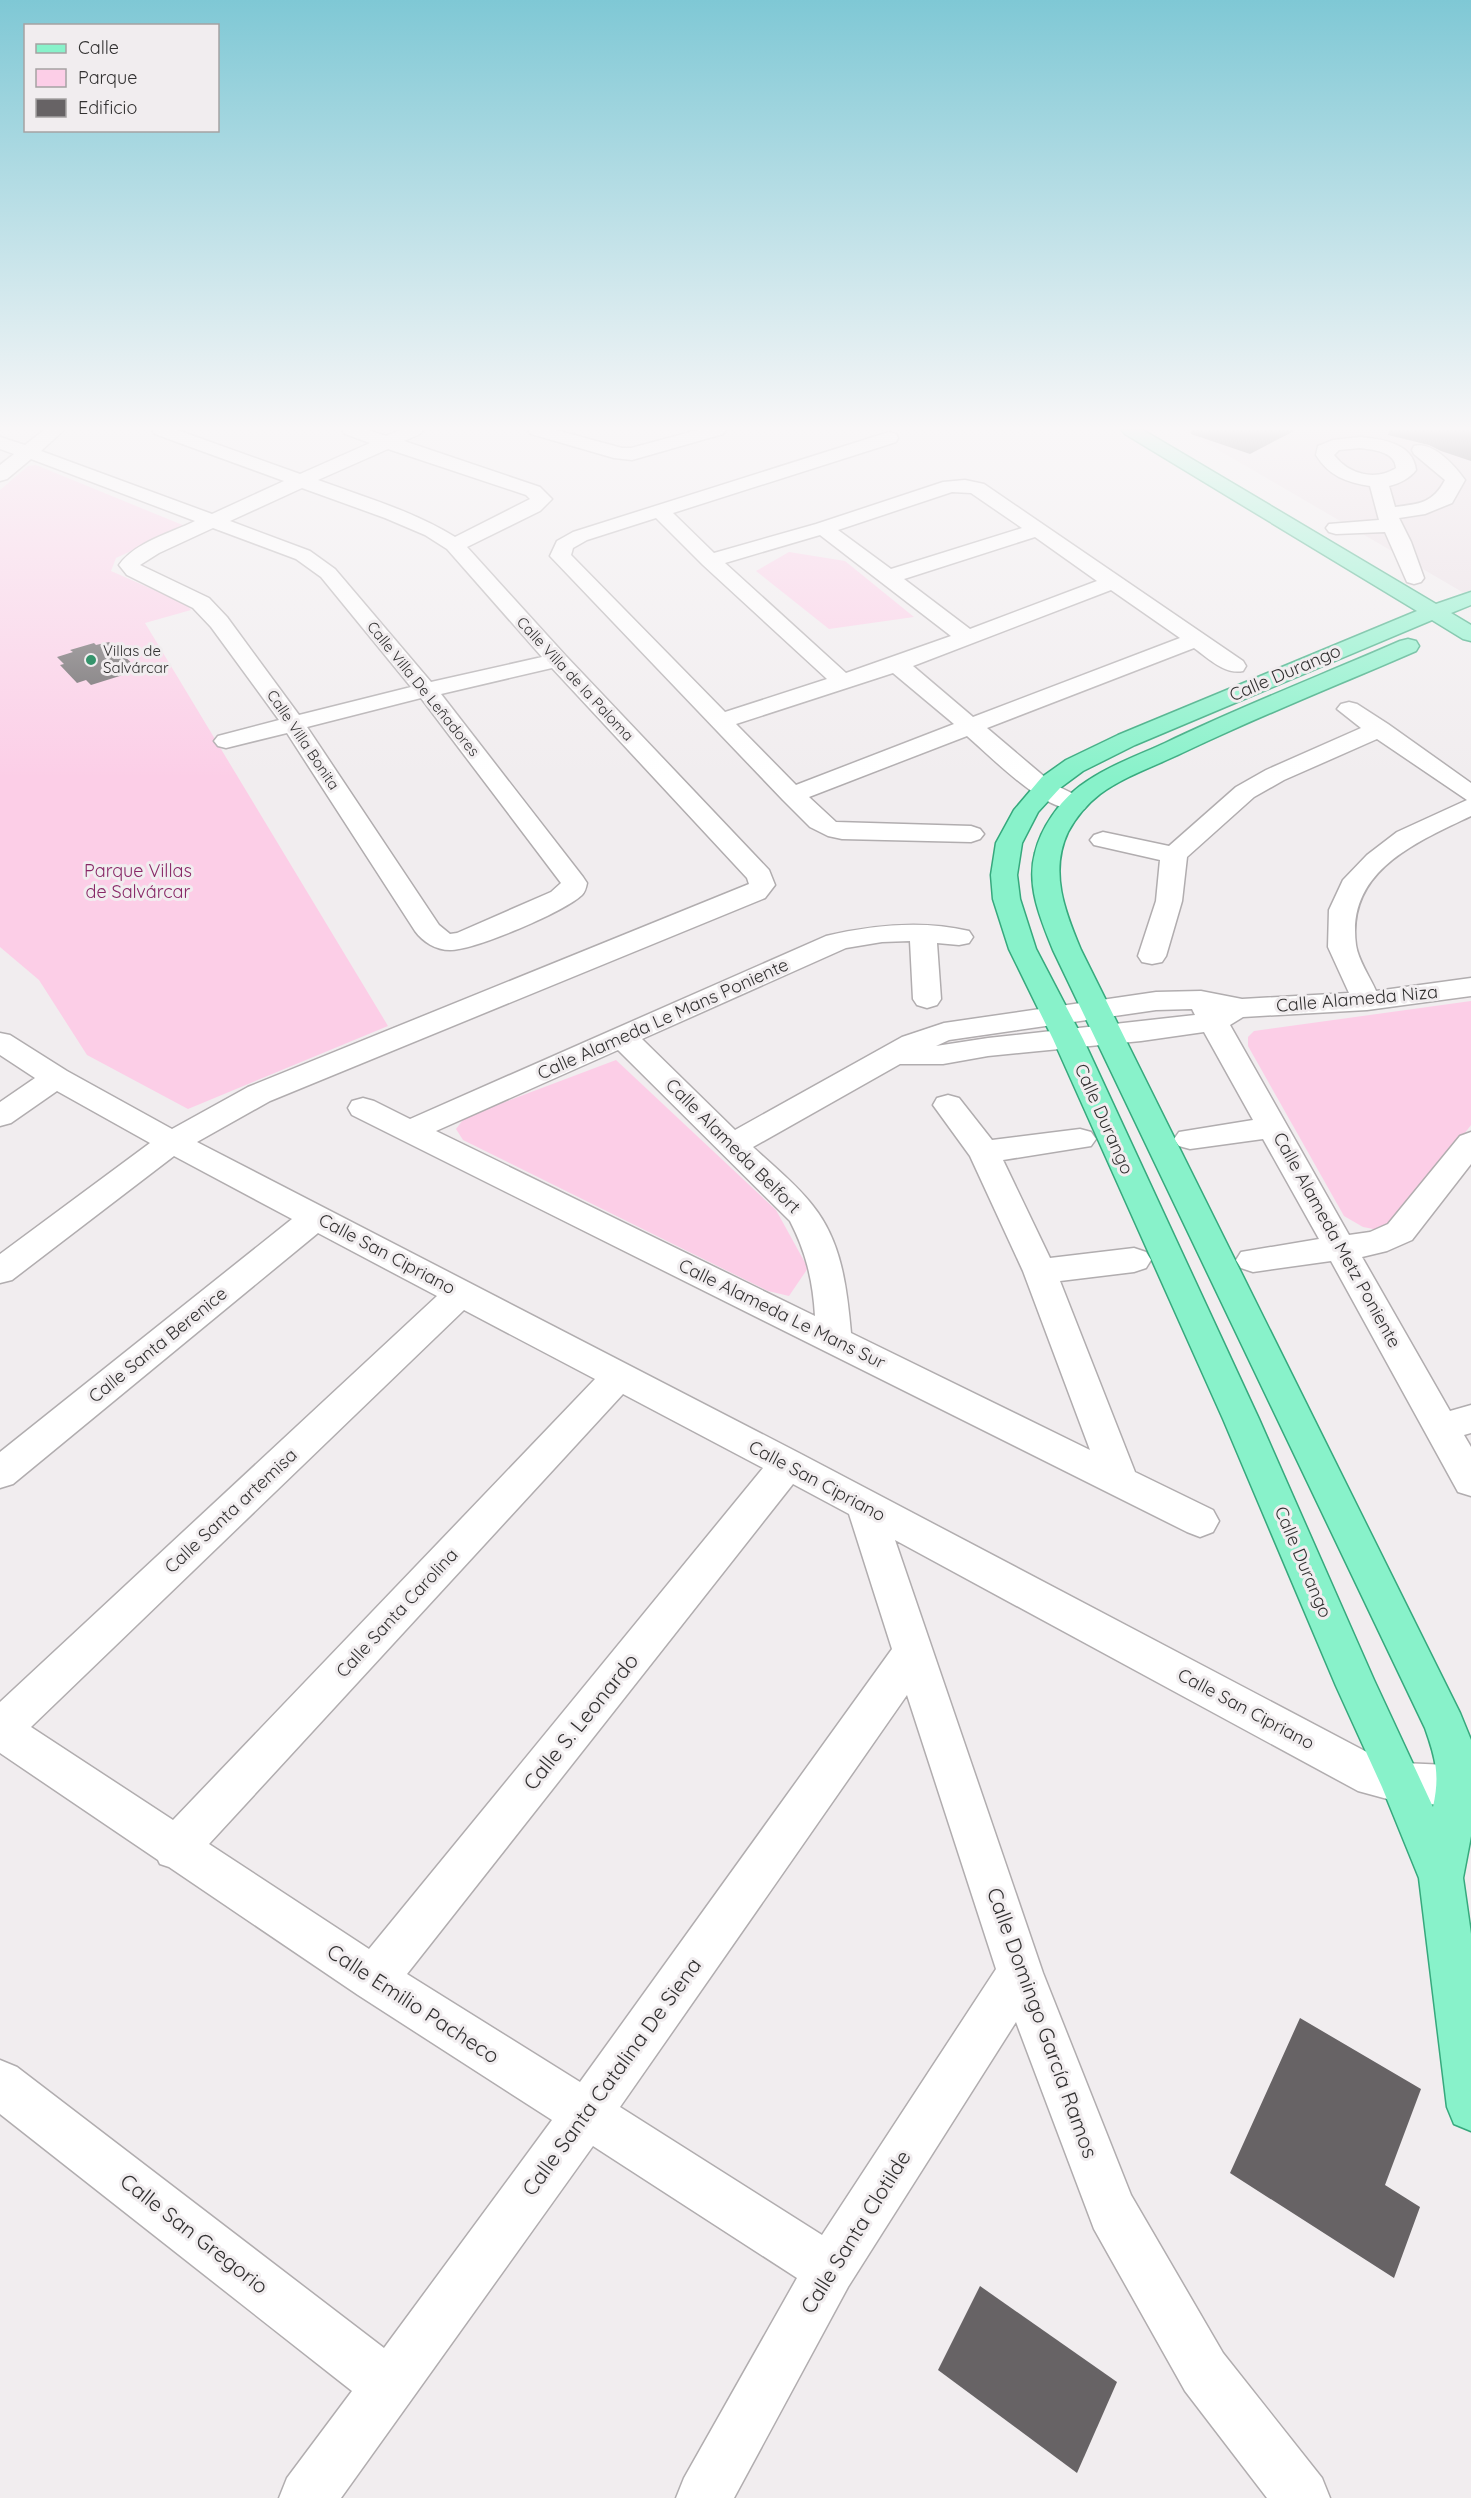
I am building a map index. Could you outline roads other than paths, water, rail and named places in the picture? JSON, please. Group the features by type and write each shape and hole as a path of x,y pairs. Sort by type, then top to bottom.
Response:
{"main road":[{"path":"1341,547 1456,609"},
{"path":"1384,559 1456,609"},
{"name":"Calle Durango","path":"1456,609 1095,755 1051,783 1020,821 1006,853 1005,886 1013,923 1044,997 1061,1027 1241,1419 1356,1686 1402,1783 1441,1878 1471,2104"},
{"name":"Calle Durango","path":"1441,1878 1465,1787 1445,1726 1066,949 1049,899 1046,862 1056,832 1082,797 1122,772 1456,609"}],"street":[{"name":"Calle Villa Bonita","path":"159,547 135,558 129,565 135,571 201,603 219,622 246,656 293,724 429,931 448,943"},
{"name":"Calle Villa De Leñadores","path":"280,547 303,555 328,573 426,690 574,883 573,889 560,898 470,938 448,943"},
{"name":"Calle Villa de la Paloma","path":"172,1142 258,1094 756,892 762,885 760,876 556,660 456,547"},
{"path":"563,547 560,556 819,822 828,828 843,831 971,834"},
{"path":"696,547 842,681"},
{"path":"710,561 760,547"},
{"path":"848,547 967,637"},
{"path":"888,577 984,547"},
{"path":"1061,547 1235,666"},
{"path":"1403,547 1414,578"},
{"path":"722,721 907,660 1113,582"},
{"path":"792,795 1194,640"},
{"path":"226,741 426,690 556,660"},
{"path":"907,660 1051,783 1082,797"},
{"path":"1349,709 1471,794"},
{"path":"1152,957 1169,901 1174,855 1245,792 1275,775 1380,729"},
{"path":"1367,1001 1342,946 1342,910 1356,880 1406,837 1471,807"},
{"path":"1103,840 1174,855"},
{"name":"Calle Alameda Le Mans Poniente","path":"410,1131 836,942 858,935 878,933 923,933 959,937"},
{"path":"923,933 927,999"},
{"name":"Calle Alameda Niza","path":"733,1145 895,1055 943,1055 981,1036 1206,1011 1367,1001 1471,987"},
{"name":"Calle Alameda Metz Poniente","path":"1206,1011 1274,1126 1339,1248 1457,1424 1471,1481"},
{"name":"Calle Alameda Belfort","path":"622,1037 802,1214 819,1245 830,1283 834,1339"},
{"name":"Calle San Cipriano","path":"0,1042 56,1078 172,1142 788,1464 1374,1777 1402,1783 1465,1787"},
{"path":"0,1116 56,1078"},
{"path":"948,1105 984,1152 1040,1271 1119,1479"},
{"name":"Calle Alameda Le Mans Sur","path":"363,1108 1119,1479 1200,1521"},
{"path":"1190,1139 1274,1126"},
{"path":"984,1152 1080,1139"},
{"path":"0,1271 172,1142"},
{"path":"1254,1260 1375,1243 1400,1232 1471,1143"},
{"name":"Calle Santa Berenice","path":"0,1473 316,1216"},
{"path":"1040,1271 1134,1260"},
{"name":"Calle Santa artemisa","path":"0,1730 461,1293"},
{"name":"Calle Santa Carolina","path":"175,1849 619,1376"},
{"name":"Calle S. Leonardo","path":"374,1979 788,1464"},
{"name":"Calle Domingo García Ramos","path":"865,1507 1020,1973 1112,2211 1204,2372 1302,2498"},
{"name":"Calle Santa Catalina De Siena","path":"307,2498 586,2115 913,1653"},
{"name":"Calle Emilio Pacheco","path":"0,1730 175,1849 374,1979 830,2269"},
{"name":"Calle Santa Clotilde","path":"704,2498 830,2269 1020,1973"},
{"name":"Calle San Gregorio","path":"0,2084 388,2385"}],"place":[{"name":"Villas de Salvárcar","path":"91,660"}],"park label":[{"name":"Parque Villas de Salvárcar","path":"138,881"}]}
